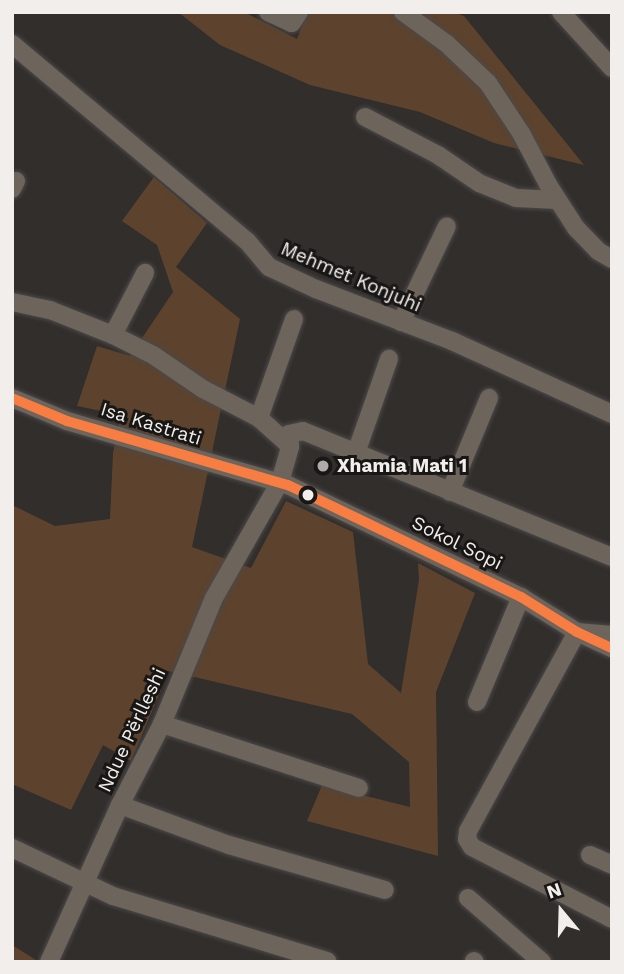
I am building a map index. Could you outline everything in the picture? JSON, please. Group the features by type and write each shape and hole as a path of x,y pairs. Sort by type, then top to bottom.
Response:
{"street":[{"path":"268,12 292,23 299,12"},
{"path":"403,12 447,44 488,83 521,132 557,200 576,228 598,251 612,259"},
{"path":"561,12 612,68"},
{"name":"Mehmet Konjuhi","path":"12,44 247,241 269,267 452,341 612,414"},
{"path":"365,117 438,155 479,183 516,198 557,200"},
{"path":"401,322 447,226"},
{"path":"113,335 145,273"},
{"path":"12,302 50,310 113,335 259,418 290,446"},
{"path":"259,418 294,319"},
{"path":"356,453 389,359"},
{"name":"Isa Kastrati","path":"12,398 67,421 280,482"},
{"path":"450,492 489,398"},
{"path":"290,446 287,437 298,430 612,557"},
{"name":"Ndue Përlleshi","path":"48,962 120,805 162,724 214,598 280,482 290,446"},
{"name":"Sokol Sopi","path":"280,482 521,597 577,632 612,648"},
{"path":"477,702 521,597"},
{"path":"612,635 577,632 468,831 467,839 472,847 612,919"},
{"path":"162,724 359,788"},
{"path":"120,805 229,845 385,890"},
{"path":"12,848 113,896 327,961"},
{"path":"590,855 612,865"},
{"path":"468,898 542,962"}],"shaded area":[{"path":"178,12 244,12 297,39 307,12 452,12 464,16 584,165 494,143 420,112 310,85 220,45"},
{"path":"154,177 207,223 176,267 240,319 192,547 251,568 286,501 353,532 368,664 401,693 419,580 418,563 475,593 436,692 438,856 307,821 322,785 410,807 409,762 352,714 169,671 131,761 103,745 71,810 12,784 12,505 55,526 110,519 113,453 121,415 77,406 97,346 130,356 173,292 157,245 122,221"},
{"path":"12,945 36,960 35,962 12,962"}],"transit line":[{"path":"12,398 67,421 288,485 521,597 577,632 612,648"}],"place":[{"name":"Xhamia Mati 1","path":"323,466"}]}
